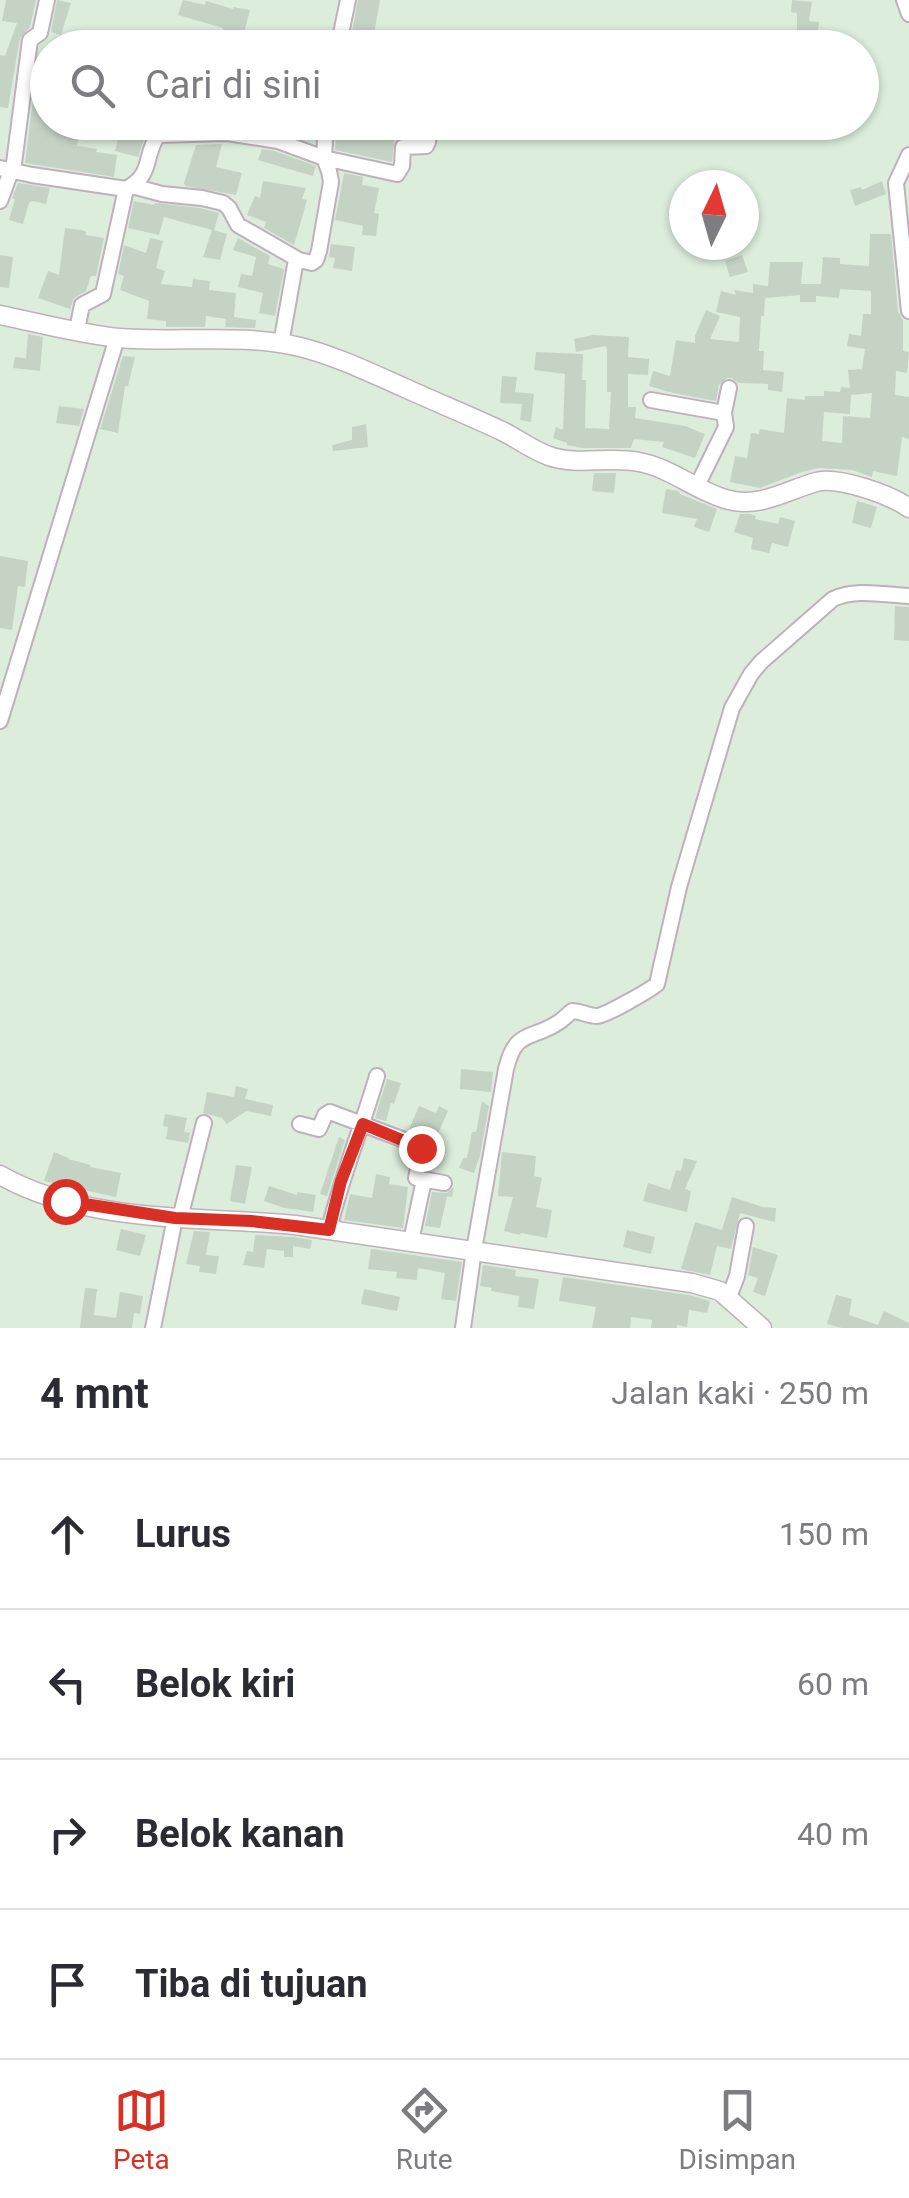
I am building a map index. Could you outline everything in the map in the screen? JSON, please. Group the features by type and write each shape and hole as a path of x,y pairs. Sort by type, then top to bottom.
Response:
{"street":[{"path":"41,30 47,0"},
{"path":"342,30 348,0"},
{"path":"904,0 909,14"},
{"path":"0,201 30,40"},
{"path":"77,330 82,305 103,294 129,188 146,174 154,140"},
{"path":"274,140 324,158 398,174 403,147 426,146 428,140"},
{"path":"6,170 223,202 238,225 299,260 312,263 319,250 331,182 324,158 325,140"},
{"path":"909,155 896,183 909,311"},
{"path":"282,344 299,260"},
{"path":"0,315 117,338 264,341 325,354 552,457 636,461 734,502 752,502 830,481 868,489 909,505"},
{"path":"0,721 117,338"},
{"path":"697,486 726,428 728,388"},
{"path":"651,400 724,413"},
{"path":"464,1328 474,1250 512,1049 520,1040 559,1022 572,1011 592,1016 606,1014 657,984 680,887 732,708 760,662 833,599 850,593 909,596"},
{"path":"329,1230 341,1181 377,1076"},
{"path":"300,1124 319,1129 330,1112 420,1147 416,1176 444,1183"},
{"path":"154,1328 177,1218 204,1124"},
{"path":"0,1175 50,1198 177,1218 329,1230 692,1283 728,1297 762,1328"},
{"path":"411,1241 424,1180"},
{"path":"728,1297 738,1276 746,1226"}],"building":[{"path":"6,0 36,0 30,27 20,38 8,108 0,107 0,55 5,56 17,23 2,21"},
{"path":"57,0 71,3 63,30 51,30"},
{"path":"183,0 250,10 245,30 223,30 178,15"},
{"path":"358,0 380,0 375,30 352,30"},
{"path":"792,0 812,2 809,21 819,22 818,30 797,30 797,13 791,12"},
{"path":"30,123 30,140 78,140 77,146 117,155 114,177 25,163"},
{"path":"118,140 144,140 138,157 115,151"},
{"path":"336,140 396,140 392,162 335,150"},
{"path":"222,144 216,167 242,173 236,195 185,186 196,145"},
{"path":"262,149 316,166 313,176 258,160"},
{"path":"344,173 363,177 362,185 379,188 374,213 379,214 376,236 362,235 363,226 335,220"},
{"path":"263,181 306,188 302,199 307,200 294,245 264,228 266,222 247,215 255,196 260,198"},
{"path":"882,181 886,194 855,206 850,190 862,190"},
{"path":"18,183 50,188 46,204 29,203 23,224 9,220"},
{"path":"134,201 219,213 214,230 227,234 220,260 203,257 212,230 164,217 159,235 128,228"},
{"path":"65,228 104,238 96,276 91,276 86,291 74,298 70,309 38,298 48,271 59,275"},
{"path":"870,234 891,234 898,312 903,320 903,351 909,352 907,373 896,371 895,395 909,397 909,439 902,437 897,476 873,471 872,477 852,470 819,468 760,488 730,482 735,456 747,458 751,433 759,434 760,429 784,433 787,398 805,400 805,396 824,396 824,391 850,388 848,370 862,369 865,349 847,346 849,334 861,336 863,314 871,314 871,291 840,289 839,298 816,296 816,302 800,302 800,295 765,298 759,351 764,351 763,370 784,372 782,392 768,390 768,384 738,383 727,378 719,385 716,401 649,386 653,371 670,376 676,340 695,343 706,310 720,316 710,339 739,342 740,317 716,312 721,291 736,295 734,290 753,293 753,284 768,286 770,262 803,262 801,284 821,284 823,257 840,258 840,264 869,266","holes":["872,393 870,418 843,416 842,443 822,441 824,412 850,414 851,395"]},
{"path":"150,238 163,241 156,268 165,271 161,284 192,287 193,279 210,281 209,290 236,293 234,317 256,320 255,328 225,327 226,319 206,316 205,327 166,327 166,321 147,319 149,301 120,290 124,276 118,274 124,245 146,253"},
{"path":"238,238 270,256 268,264 284,269 275,316 259,313 263,293 238,287 241,274 252,276 256,257 233,250"},
{"path":"331,244 355,247 352,271 333,268 335,258 329,257"},
{"path":"0,255 13,257 9,288 0,287"},
{"path":"744,260 748,272 730,277 725,261"},
{"path":"28,334 43,337 40,371 13,368 15,357 26,358"},
{"path":"593,335 629,337 628,357 649,359 648,375 628,374 628,407 636,407 635,418 685,426 705,434 695,458 662,447 664,442 634,439 631,448 582,448 553,438 556,427 563,430 565,374 534,370 536,352 583,354 585,428 609,429 607,349 605,346 576,352 574,339"},
{"path":"123,356 135,357 125,386 118,433 100,429"},
{"path":"502,376 517,377 515,392 534,394 531,422 520,420 522,404 500,403"},
{"path":"59,406 84,409 79,426 56,423"},
{"path":"366,424 368,447 333,451 332,445 352,440 352,427"},
{"path":"594,473 616,473 614,493 592,491"},
{"path":"666,489 717,509 709,532 694,527 697,519 662,513"},
{"path":"857,501 877,507 871,528 852,523"},
{"path":"740,514 778,524 780,517 795,521 788,547 772,543 769,553 751,549 753,538 734,532"},
{"path":"0,556 28,561 25,587 18,586 12,630 0,628"},
{"path":"895,606 909,607 909,641 894,640"},
{"path":"461,1069 493,1072 491,1092 460,1089"},
{"path":"387,1079 401,1083 386,1121 375,1118"},
{"path":"236,1086 248,1089 245,1099 273,1105 271,1116 246,1111 227,1124 222,1118 203,1113 207,1092 234,1097"},
{"path":"482,1101 489,1106 474,1173 459,1168 463,1158 467,1158 472,1132 476,1132"},
{"path":"419,1106 436,1113 439,1106 448,1111 435,1140 409,1130"},
{"path":"165,1114 187,1118 184,1132 190,1133 188,1143 166,1139"},
{"path":"339,1137 345,1140 327,1196 320,1194"},
{"path":"54,1152 90,1167 121,1173 116,1197 44,1181"},
{"path":"502,1152 536,1156 534,1176 542,1178 536,1207 552,1210 547,1238 504,1231 513,1197 498,1196"},
{"path":"684,1158 697,1161 685,1189 691,1191 687,1212 643,1201 648,1183 670,1190"},
{"path":"236,1165 252,1167 245,1204 230,1201"},
{"path":"376,1174 390,1177 389,1184 408,1187 403,1228 344,1220 350,1194 372,1198"},
{"path":"269,1186 297,1195 316,1195 313,1212 264,1201"},
{"path":"454,1187 452,1197 447,1196 440,1228 425,1226 432,1192 447,1193"},
{"path":"732,1197 776,1208 775,1222 740,1213 731,1249 717,1246 710,1275 681,1269 695,1222 722,1230"},
{"path":"121,1229 146,1235 140,1256 116,1250"},
{"path":"627,1230 655,1237 651,1254 623,1247"},
{"path":"194,1231 210,1232 206,1255 219,1256 216,1274 199,1272 200,1266 186,1264"},
{"path":"255,1235 312,1240 310,1249 293,1246 293,1257 284,1257 284,1251 267,1249 264,1268 243,1265 247,1251 253,1252"},
{"path":"753,1247 778,1255 765,1296 753,1292 758,1278 748,1275"},
{"path":"371,1249 462,1262 456,1301 441,1299 445,1273 418,1268 417,1280 396,1278 397,1272 368,1269"},
{"path":"483,1265 516,1270 515,1276 539,1279 534,1309 518,1307 519,1296 480,1286"},
{"path":"563,1277 710,1301 707,1313 689,1310 687,1327 651,1328 652,1320 631,1317 630,1328 592,1328 596,1307 559,1301"},
{"path":"85,1288 97,1289 94,1315 116,1318 120,1292 143,1296 140,1314 134,1313 132,1328 80,1328"},
{"path":"364,1289 400,1297 397,1311 361,1304"},
{"path":"836,1295 852,1299 849,1315 878,1325 884,1311 909,1323 909,1328 842,1328 827,1324"}],"route":[{"path":"65,1201 175,1218 329,1230 341,1181 363,1124 421,1148"}]}
